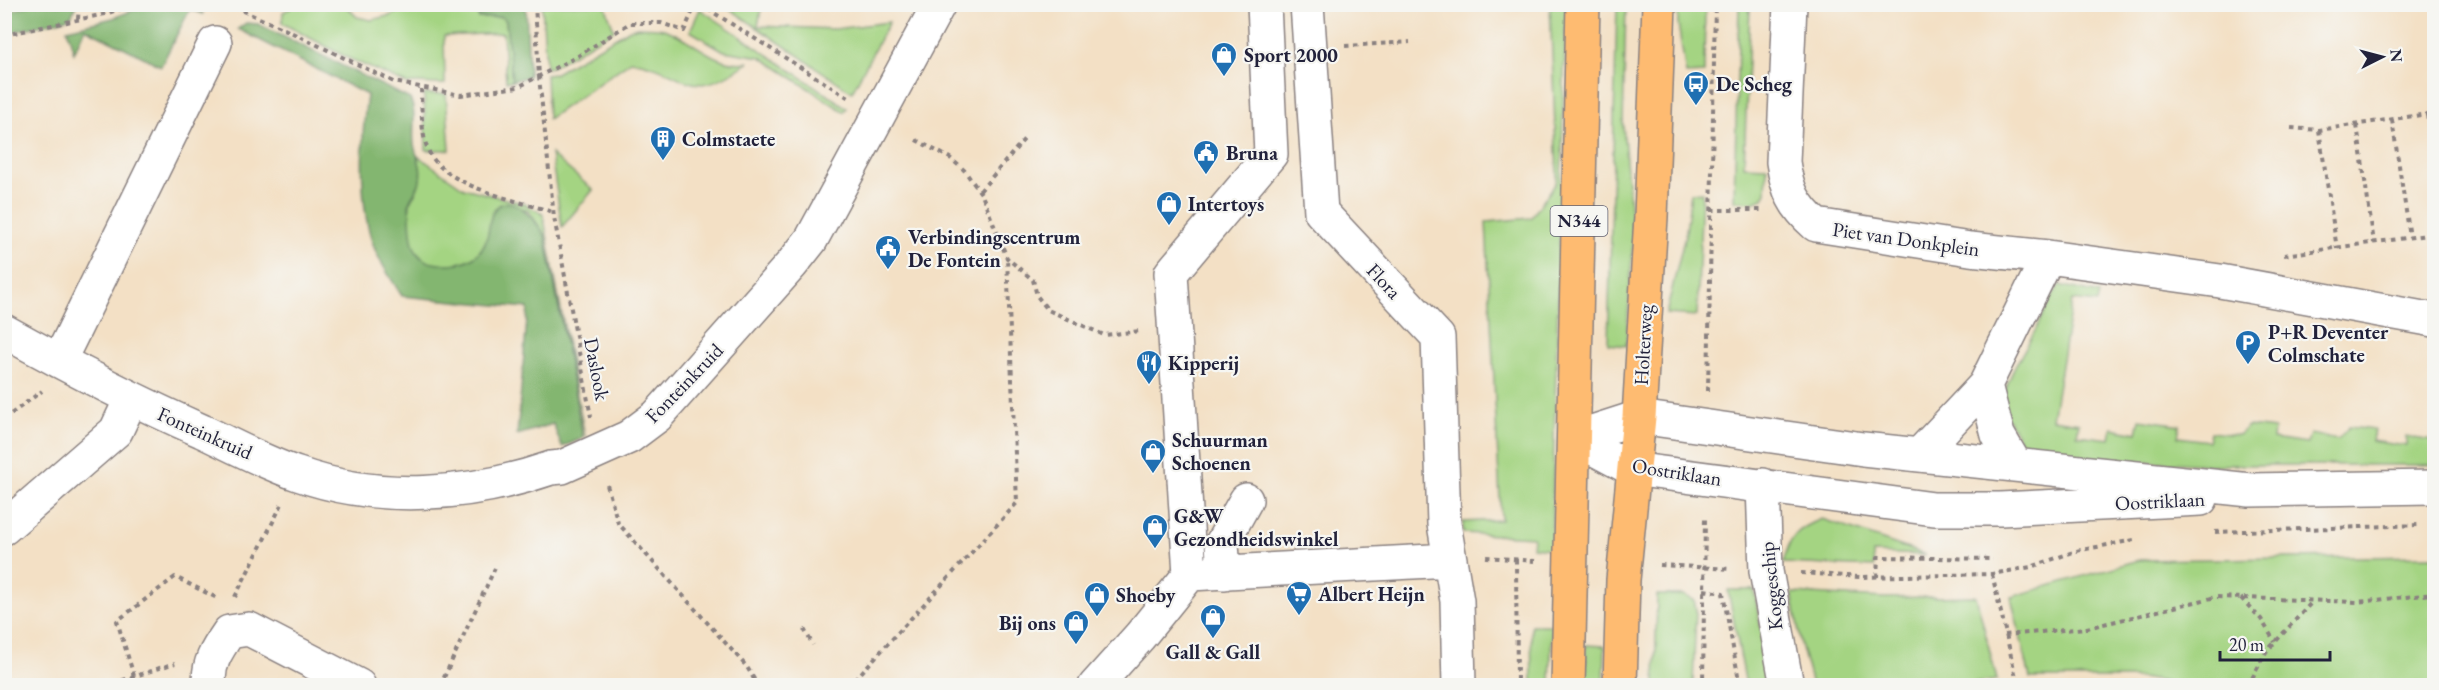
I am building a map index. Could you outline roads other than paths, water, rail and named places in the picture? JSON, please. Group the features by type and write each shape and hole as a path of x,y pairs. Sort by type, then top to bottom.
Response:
{"main road":[{"name":"N344","path":"1569,686 1584,4"},
{"name":"Holterweg","path":"1620,686 1623,580 1632,469 1639,417 1659,4"}],"street":[{"name":"Fonteinkruid","path":"4,331 130,399 297,474 372,491 440,492 486,486 562,467 630,437 672,402 802,252 939,4"},
{"path":"1095,686 1140,636 1190,574 1171,273 1271,154 1264,4"},
{"name":"Flora","path":"1307,4 1321,212 1438,337 1444,524 1457,601 1459,686"},
{"name":"Piet van Donkplein","path":"1790,4 1783,162 1786,184 1799,210 1816,225 1970,249 2048,257 2259,287 2434,320"},
{"path":"59,361 215,43"},
{"path":"1919,455 1984,385 2048,257"},
{"path":"1984,385 1998,435 2015,464"},
{"path":"4,528 116,431 130,399"},
{"name":"Oostriklaan","path":"1574,438 1639,417 1919,455 2250,490 2434,487"},
{"name":"Oostriklaan","path":"1574,438 1632,469 1934,509 2173,502 2219,497 2250,490"},
{"name":"Koggeschip","path":"1763,485 1766,571 1786,686"},
{"path":"1224,573 1222,543 1246,500"},
{"path":"1190,574 1450,561"},
{"path":"210,686 208,674 225,629 249,629 358,686"},
{"path":"1129,686 1140,636"}],"place":[{"name":"Sport 2000","path":"1224,78"},
{"name":"De Scheg","path":"1696,107"},
{"name":"Colmstaete","path":"663,162"},
{"name":"Bruna","path":"1206,176"},
{"name":"Intertoys","path":"1169,227"},
{"name":"Verbindingscentrum De Fontein","path":"888,271"},
{"name":"P+R Deventer Colmschate","path":"2248,366"},
{"name":"Kipperij","path":"1149,386"},
{"name":"Schuurman Schoenen","path":"1153,475"},
{"name":"G&W Gezondheidswinkel","path":"1155,550"},
{"name":"Albert Heijn","path":"1299,617"},
{"name":"Shoeby","path":"1097,618"},
{"name":"Gall & Gall","path":"1213,640"},
{"name":"Bij ons","path":"1076,646"}]}
